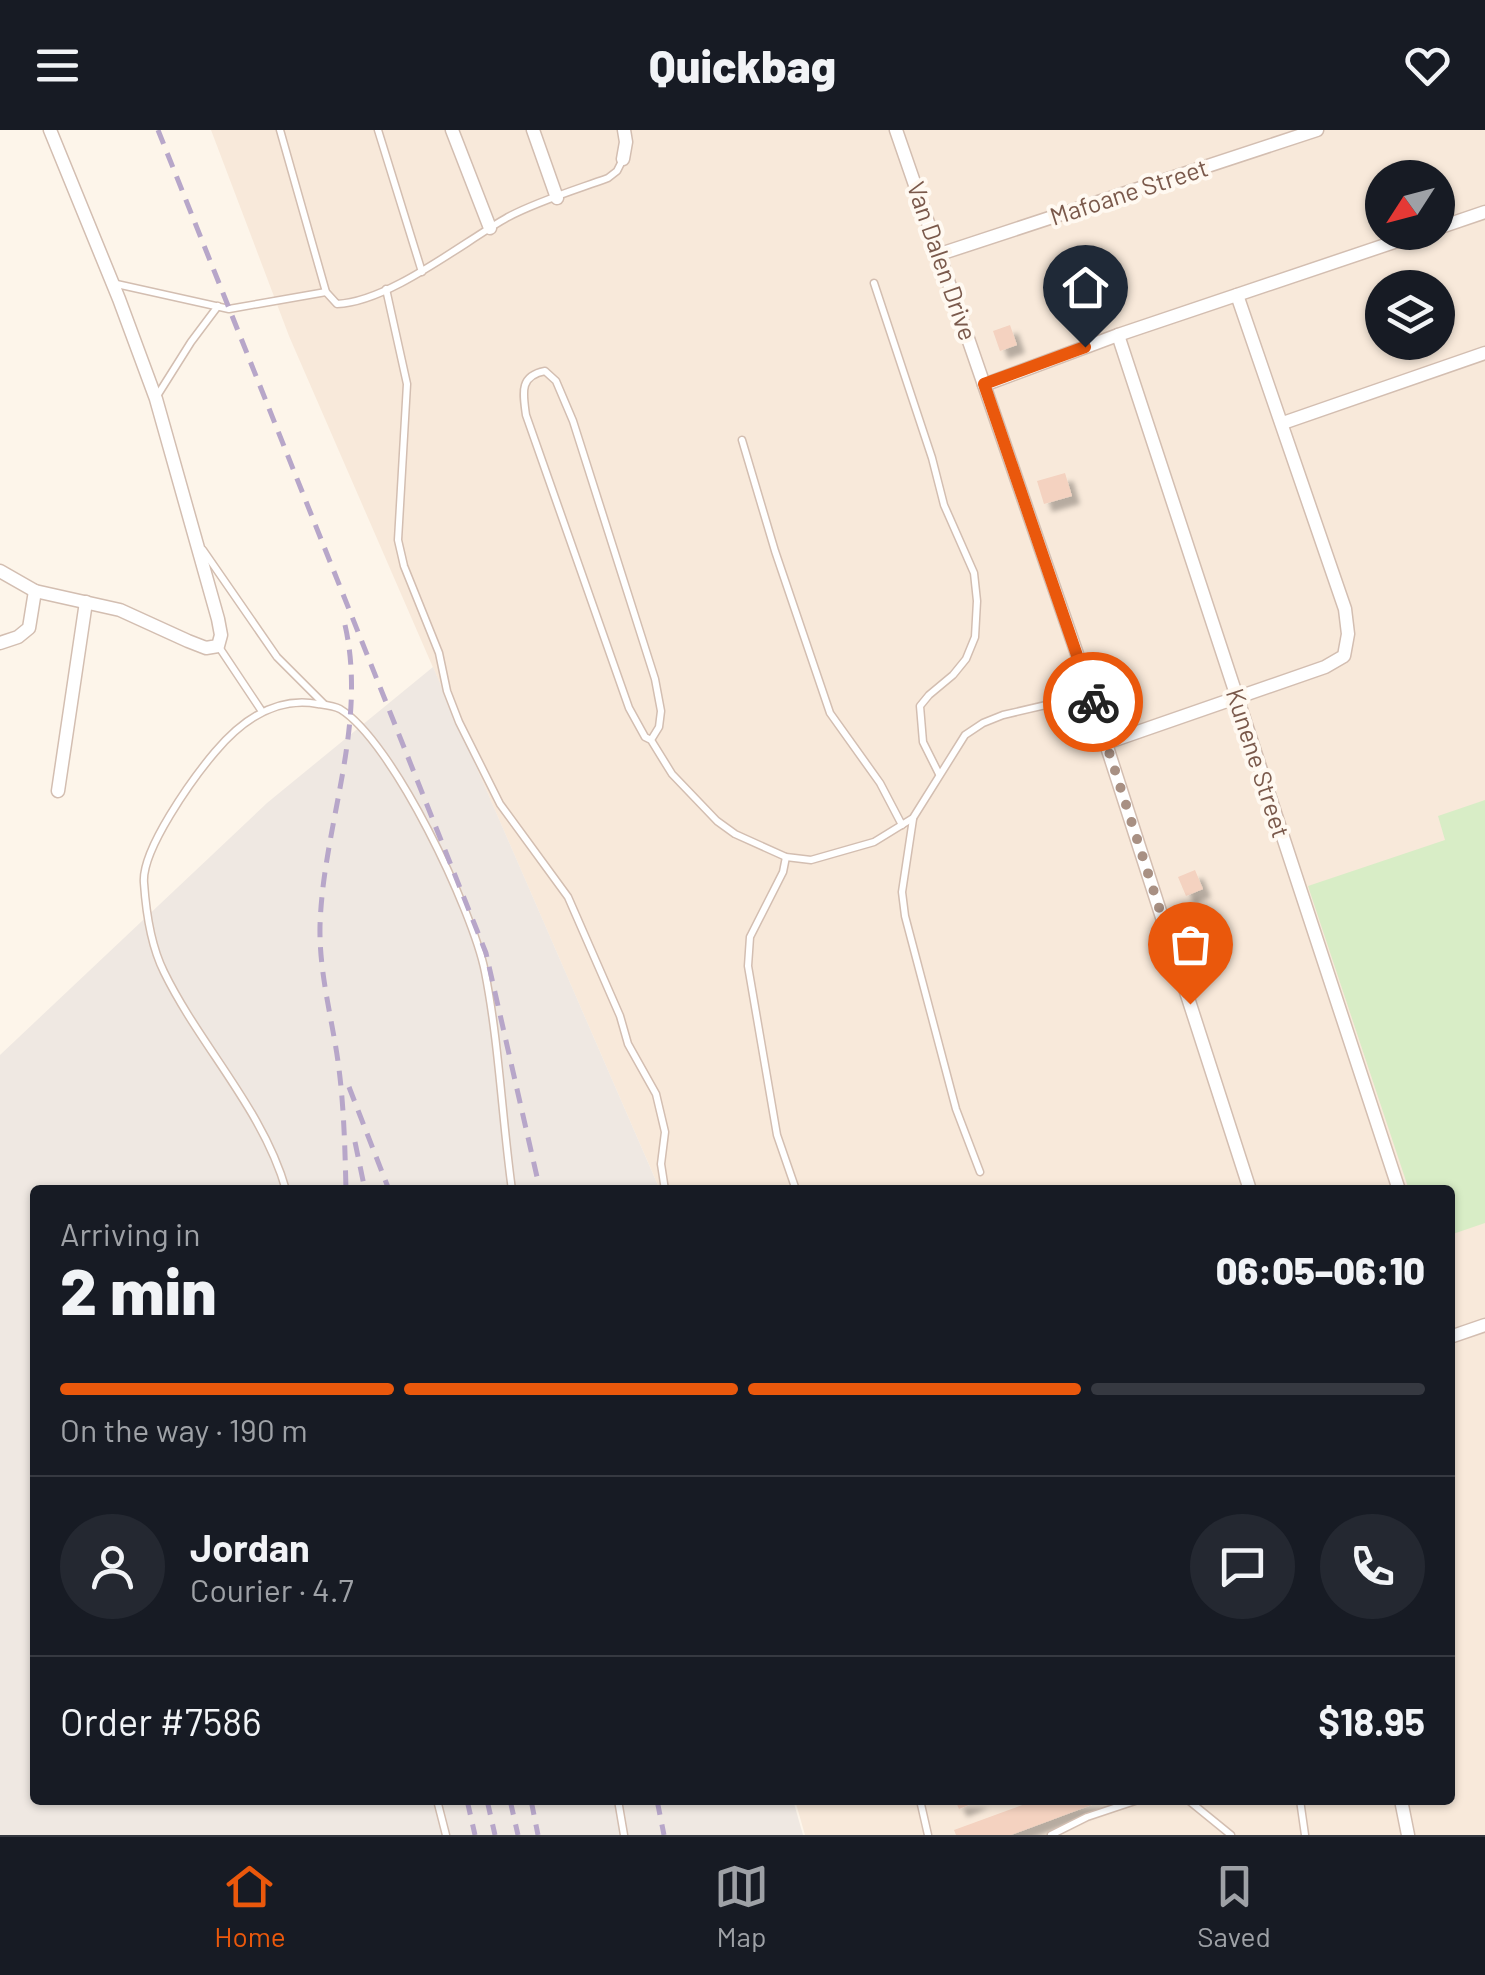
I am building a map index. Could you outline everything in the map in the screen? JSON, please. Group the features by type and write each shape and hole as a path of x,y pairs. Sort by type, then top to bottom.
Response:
{"street":[{"path":"0,571 35,591 138,616 206,648 218,646 218,619 156,399 50,130"},
{"path":"452,130 490,228"},
{"path":"533,130 557,198"},
{"path":"623,159 624,130"},
{"name":"Mafoane Street","path":"940,254 1317,130"},
{"name":"Van Dalen Drive","path":"899,131 1106,743 1248,1185"},
{"path":"1455,222 1485,212"},
{"path":"984,384 1118,334 1371,250"},
{"path":"1106,743 1325,667 1344,656 1348,634 1345,609 1238,295"},
{"name":"Kunene Street","path":"1118,334 1398,1185"},
{"path":"1284,423 1485,352"},
{"path":"0,644 28,628 35,591"},
{"path":"58,791 86,602"},
{"path":"1455,1335 1485,1325"},
{"path":"1402,1805 1408,1835"}],"lane":[{"path":"280,130 326,292 338,304 386,289 422,272 511,216 608,178 618,171 623,159"},
{"path":"378,130 422,272"},
{"path":"874,282 944,505 974,573 974,638 966,659 920,706 922,742 940,774"},
{"path":"112,283 230,309 326,292"},
{"path":"386,289 406,384 398,540 404,566 439,653 447,692 459,722 500,804 568,897 614,1001 628,1044 656,1094 665,1132 661,1164 664,1185"},
{"path":"156,399 218,306"},
{"path":"651,740 659,728 656,679 626,582 556,380 545,371 536,373 522,387 538,456 629,708 672,774 717,822 786,857 811,860 874,842 913,818"},
{"path":"742,440 830,713 870,768 902,824"},
{"path":"196,540 277,657 325,705"},
{"path":"218,646 261,710"},
{"path":"980,1172 956,1110 905,916 902,892 913,818 965,735 1003,715 1090,695"},
{"path":"284,1185 249,1111 163,970 149,922 143,878 156,841 182,795 217,749 261,710 297,700 339,708 364,732 398,778 431,835 467,913 484,970 511,1185"},
{"path":"786,857 783,872 750,936 748,966 777,1134 794,1185"},
{"path":"438,1805 446,1835"},
{"path":"619,1805 624,1835"},
{"path":"921,1805 928,1835"},
{"path":"1051,1835 1086,1816 1122,1805"},
{"path":"1194,1805 1230,1835"},
{"path":"1301,1805 1305,1835"}],"shaded area":[{"path":"211,130 1485,130 1485,1835 805,1835 796,1805 1455,1805 1455,1185 658,1185 289,336"},
{"path":"433,667 658,1185 30,1185 30,1805 794,1805 803,1835 0,1835 0,1055 267,803"}],"green space":[{"path":"1485,800 1485,1223 1455,1233 1455,1185 1407,1185 1308,886 1445,840 1438,816"}],"building":[{"path":"1010,325 1017,345 1000,351 993,331"},
{"path":"1065,473 1072,496 1044,504 1037,481"},
{"path":"1195,870 1203,889 1186,896 1178,877"},
{"path":"1022,1805 1092,1805 1011,1835 956,1835 954,1830"}],"railway":[{"path":"158,130 486,953 539,1185"},
{"path":"345,625 351,700 323,888 320,944 341,1084 346,1185"},
{"path":"349,1087 387,1185"},
{"path":"355,1142 364,1185"},
{"path":"468,1805 475,1835"},
{"path":"488,1805 495,1835"},
{"path":"511,1805 518,1835"},
{"path":"532,1805 538,1835"},
{"path":"658,1805 664,1835"}],"way so far":[{"path":"1093,702 1190,1004"}],"route":[{"path":"1085,347 984,384 1093,702"}]}
